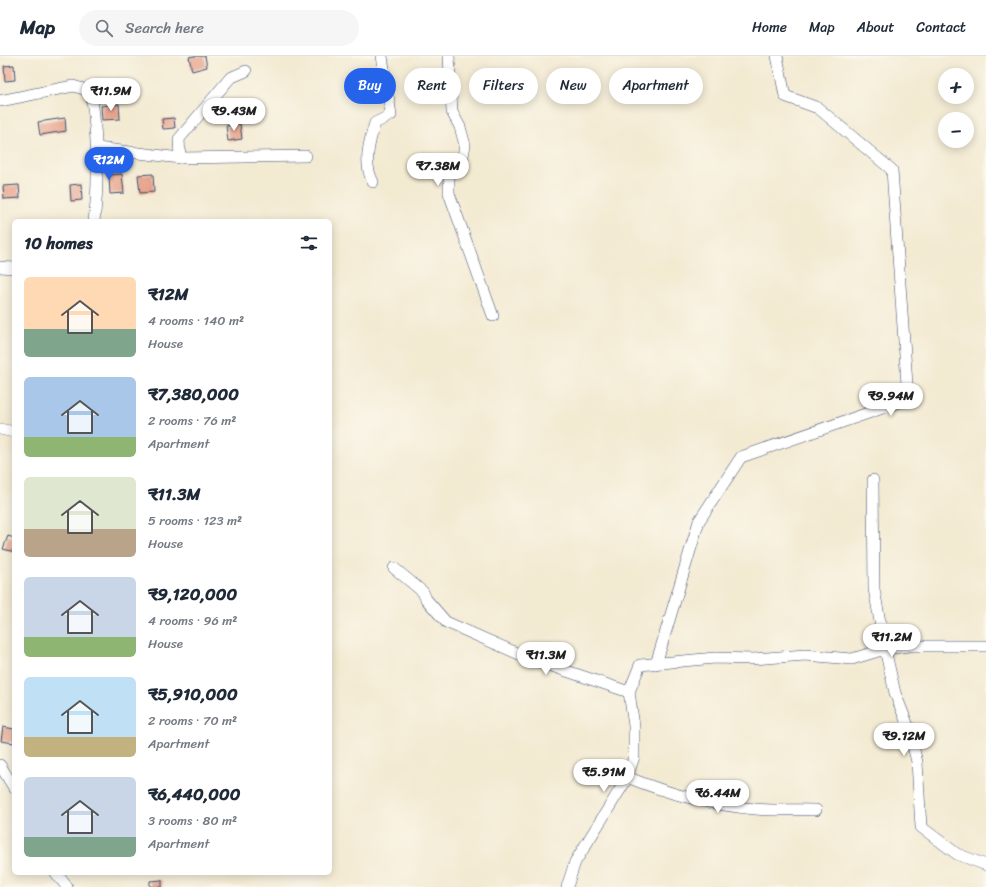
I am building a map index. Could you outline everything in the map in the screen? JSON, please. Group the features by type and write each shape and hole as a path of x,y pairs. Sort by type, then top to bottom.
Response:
{"street":[{"path":"373,182 370,175 369,142 375,123 391,115 382,56"},
{"path":"449,56 452,112 460,128 465,145 462,160 448,174 449,193 493,316"},
{"path":"656,664 699,522 741,457 903,401 906,390 892,170 818,108 785,96 777,56"},
{"path":"180,158 179,139 230,78 246,71"},
{"path":"0,101 74,86 91,92 97,148 98,192 94,219"},
{"path":"97,148 180,158 306,156"},
{"path":"0,267 12,268"},
{"path":"0,429 12,432"},
{"path":"873,480 874,588 885,649 896,693 908,726 917,762 921,827 957,854 986,865"},
{"path":"394,568 423,592 426,600 446,622 528,658 629,692"},
{"path":"567,887 575,862 627,777 634,757 634,726 629,692 640,665 715,658 753,659 805,655 852,659 885,649 910,646 986,646"},
{"path":"0,765 12,785"},
{"path":"627,777 656,789 695,799 755,809 816,810"},
{"path":"58,875 67,887"}],"building":[{"path":"205,56 207,67 192,71 189,57"},
{"path":"14,65 15,80 5,81 4,66"},
{"path":"119,104 120,119 102,120 101,106"},
{"path":"65,118 66,131 40,135 38,122"},
{"path":"174,118 175,128 163,129 162,119"},
{"path":"240,124 242,139 228,141 226,126"},
{"path":"104,158 115,160 113,171 102,169"},
{"path":"122,174 124,193 110,194 109,175"},
{"path":"153,174 154,192 140,193 138,175"},
{"path":"81,184 82,200 71,201 70,185"},
{"path":"19,185 20,198 4,199 3,186"},
{"path":"8,536 12,537 12,551 3,549"},
{"path":"3,727 12,729 12,743 1,741"},
{"path":"162,880 162,887 150,887 150,881"}]}
